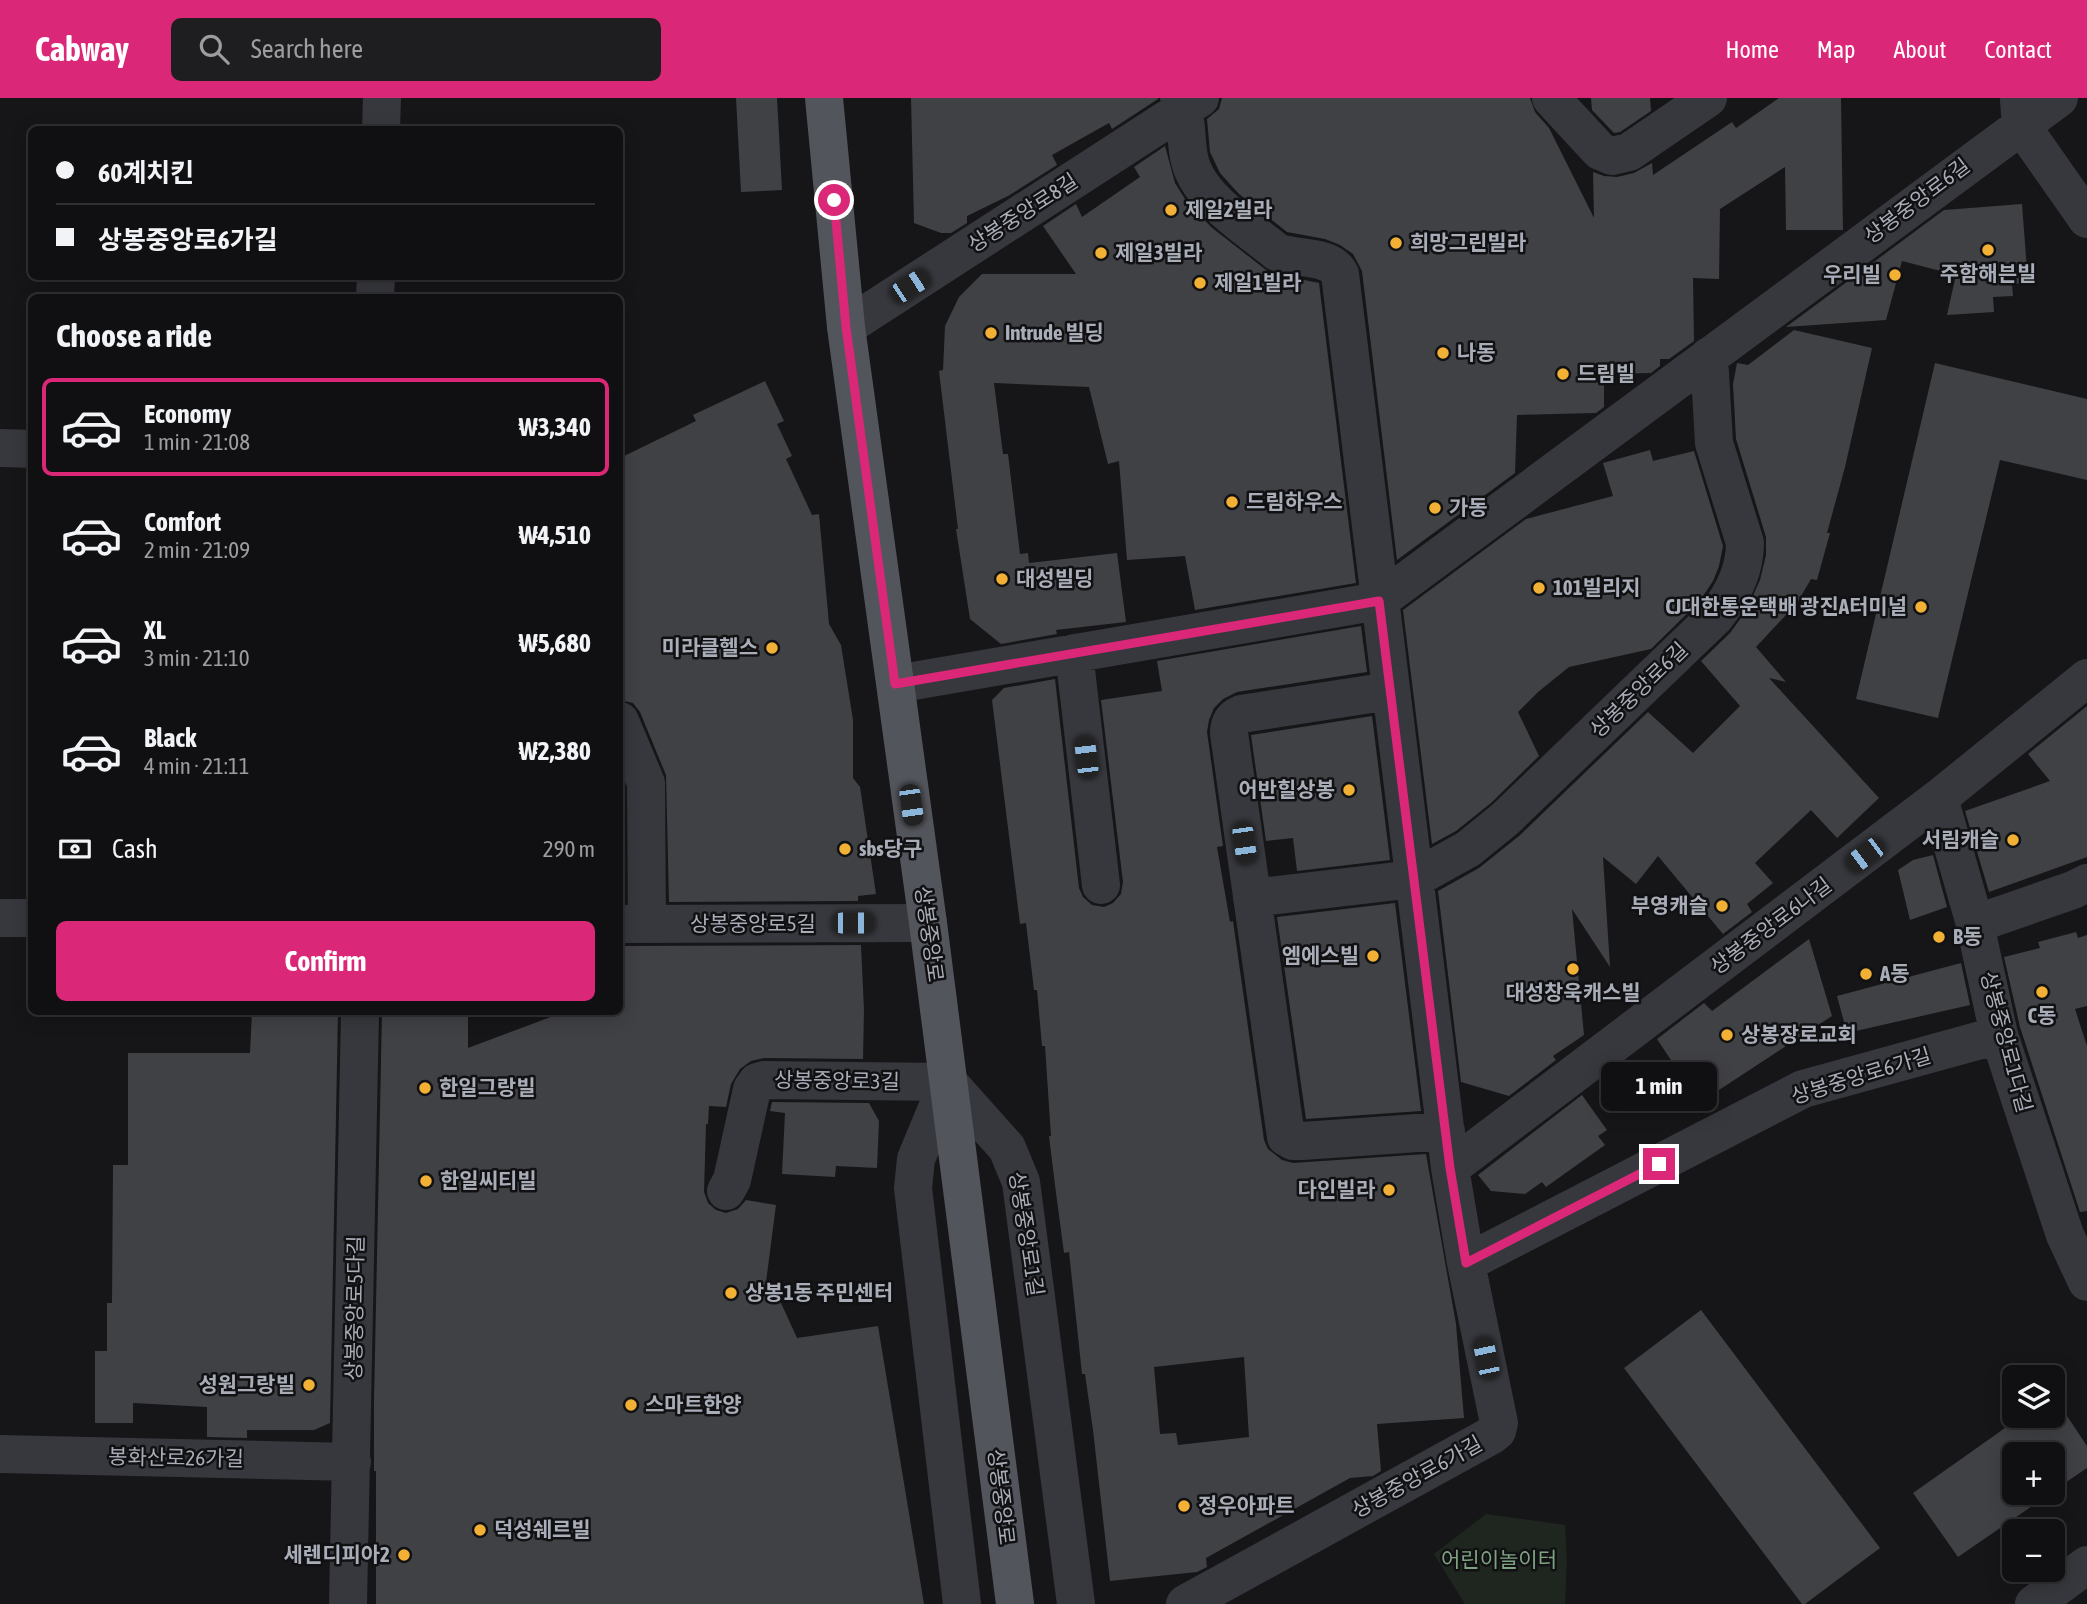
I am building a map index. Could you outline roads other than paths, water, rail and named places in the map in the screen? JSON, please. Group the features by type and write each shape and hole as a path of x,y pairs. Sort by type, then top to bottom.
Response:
{"main road":[{"name":"상봉중앙로","path":"824,98 846,327 928,923 1015,1604"}],"street":[{"path":"381,126 382,98"},
{"path":"1551,98 1600,151 1612,156 1629,152 1708,98"},
{"name":"상봉중앙로6길","path":"895,684 1379,601 1709,356 2020,111 2059,98"},
{"path":"1188,101 1189,159 1197,181 1217,202 1277,252 1285,256 1330,263 1340,274 1379,601"},
{"name":"상봉중앙로8길","path":"846,327 1188,101"},
{"path":"2020,111 2087,219"},
{"name":"상봉중앙로6길","path":"1414,879 1468,849 1505,819 1715,617 1735,585 1744,560 1745,543 1714,443 1709,356"},
{"path":"0,448 28,449"},
{"name":"상봉중앙로6가길","path":"1185,1604 1497,1431 1499,1423 1466,1263 1448,1149 1379,601"},
{"path":"1074,653 1101,885"},
{"name":"상봉중앙로6나길","path":"1448,1149 1940,798 2087,678"},
{"path":"1390,691 1234,717 1229,725 1229,733 1286,1138 1293,1141 1448,1149"},
{"path":"623,728 646,783 633,924"},
{"name":"상봉중앙로1다길","path":"1940,798 1975,924 1999,1035 2076,1231 2087,1282"},
{"path":"1252,898 1414,879"},
{"path":"1975,924 2087,883"},
{"path":"0,918 28,918"},
{"name":"상봉중앙로5길","path":"633,924 928,923"},
{"name":"상봉중앙로5다길","path":"348,1604 360,1015"},
{"name":"상봉중앙로6가길","path":"1466,1263 1804,1089 1999,1035"},
{"name":"상봉중앙로3길","path":"726,1191 732,1180 752,1089 757,1082 948,1082"},
{"path":"948,1082 916,1159 913,1188 962,1604"},
{"name":"상봉중앙로1길","path":"948,1082 1007,1147 1021,1182 1076,1604"},
{"name":"봉화산로26가길","path":"0,1454 352,1462"},
{"path":"2034,1604 2087,1566"}],"place":[{"name":"제일2빌라","path":"1171,210"},
{"name":"희망그린빌라","path":"1396,243"},
{"name":"주함해븐빌","path":"1988,250"},
{"name":"제일3빌라","path":"1101,253"},
{"name":"우리빌","path":"1895,275"},
{"name":"제일1빌라","path":"1200,283"},
{"name":"Intrude 빌딩","path":"991,333"},
{"name":"나동","path":"1443,353"},
{"name":"드림빌","path":"1563,374"},
{"name":"드림하우스","path":"1232,502"},
{"name":"가동","path":"1435,508"},
{"name":"대성빌딩","path":"1002,579"},
{"name":"101빌리지","path":"1539,588"},
{"name":"CJ대한통운택배 광진A터미널","path":"1921,607"},
{"name":"미라클헬스","path":"772,648"},
{"name":"어반힐상봉","path":"1349,790"},
{"name":"서림캐슬","path":"2013,840"},
{"name":"sbs당구","path":"845,849"},
{"name":"부영캐슬","path":"1722,906"},
{"name":"B동","path":"1939,937"},
{"name":"엠에스빌","path":"1373,956"},
{"name":"대성창욱캐스빌","path":"1573,969"},
{"name":"A동","path":"1866,974"},
{"name":"C동","path":"2042,992"},
{"name":"상봉장로교회","path":"1727,1035"},
{"name":"한일그랑빌","path":"425,1088"},
{"name":"한일씨티빌","path":"426,1181"},
{"name":"다인빌라","path":"1389,1190"},
{"name":"상봉1동 주민센터","path":"731,1293"},
{"name":"성원그랑빌","path":"309,1385"},
{"name":"스마트한양","path":"631,1405"},
{"name":"정우아파트","path":"1184,1506"},
{"name":"덕성쉐르빌","path":"480,1530"},
{"name":"세렌디피아2","path":"404,1555"}],"park label":[{"name":"어린이놀이터","path":"1499,1560"}]}
